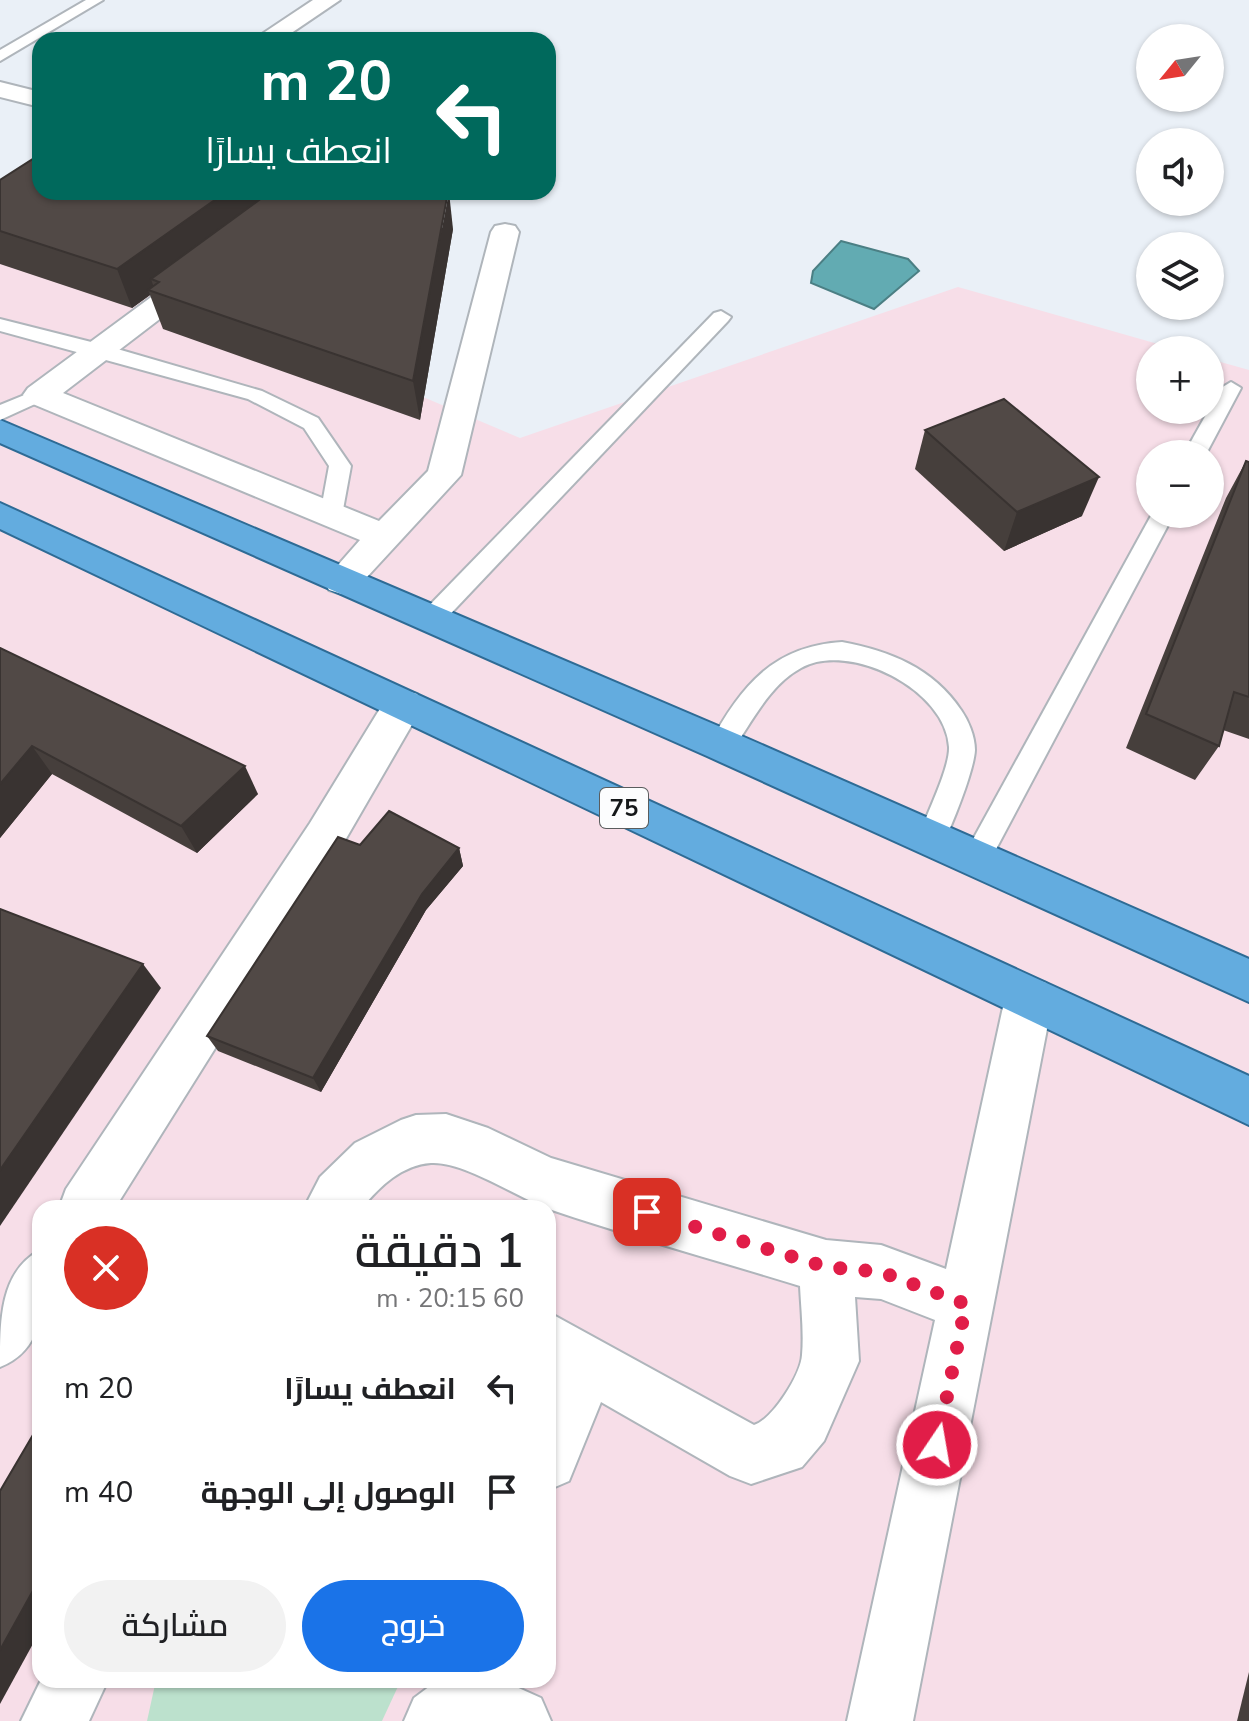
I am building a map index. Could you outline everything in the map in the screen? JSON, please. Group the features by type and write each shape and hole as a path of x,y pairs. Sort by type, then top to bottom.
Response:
{"highway":[{"path":"0,430 722,745 1249,981"},
{"name":"75","path":"0,515 1249,1101"}],"street":[{"path":"278,32 329,0"},
{"path":"0,89 32,98"},
{"path":"342,581 444,475 505,232"},
{"path":"39,395 224,257"},
{"path":"39,395 385,537"},
{"path":"90,1200 325,836 403,705"},
{"path":"880,1721 1029,998"},
{"path":"335,1200 345,1185 377,1159 407,1143 430,1138 453,1139 477,1147 526,1192 826,1267 881,1272 966,1304"},
{"path":"556,1417 568,1352 751,1455 781,1446 803,1420 831,1361 826,1267"},
{"path":"0,1339 32,1289"},
{"path":"54,1721 72,1688"},
{"path":"437,1721 451,1688"},
{"path":"437,1721 449,1707 462,1701 474,1702 518,1721"}],"lane":[{"path":"41,32 96,0"},
{"path":"0,56 32,37"},
{"path":"430,620 721,317"},
{"path":"0,325 255,395 311,423 340,466 331,515"},
{"path":"1203,440 1231,388"},
{"path":"0,413 39,395"},
{"path":"976,860 1155,528"},
{"path":"722,745 772,676 795,660 823,649 871,657 918,677 950,711 962,748 931,840"}],"shaded area":[{"path":"0,218 520,438 958,287 1136,338 1136,424 1224,424 1224,363 1249,370 1249,1721 0,1721"}],"green space":[{"path":"154,1688 397,1688 382,1721 147,1721"}],"water":[{"path":"841,241 908,259 919,271 874,309 811,283 813,271"}],"building":[{"path":"32,160 32,200 215,200 117,269 0,231 0,180"},
{"path":"259,200 447,200 413,381 148,290 159,282 151,279"},
{"path":"1004,399 1099,477 1017,512 925,430"},
{"path":"1246,461 1249,462 1249,697 1234,692 1219,746 1146,714 1220,528 1224,528 1224,517"},
{"path":"0,648 245,766 181,826 32,746 0,784"},
{"path":"389,811 459,848 422,894 313,1078 207,1036 338,837 360,845"},
{"path":"0,909 143,964 0,1170"},
{"path":"32,1437 32,1592 0,1650 0,1491"}],"route":[{"path":"647,1212 826,1267 881,1272 966,1304 937,1445"}]}
